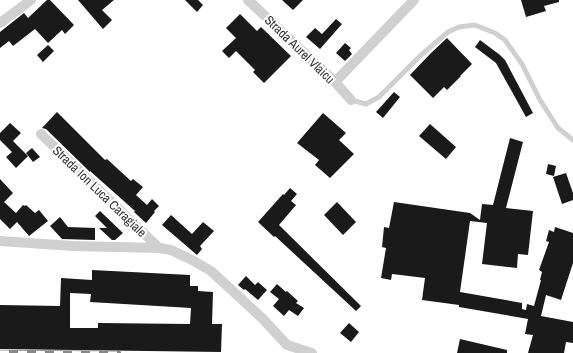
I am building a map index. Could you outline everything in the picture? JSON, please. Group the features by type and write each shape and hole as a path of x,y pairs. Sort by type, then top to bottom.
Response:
{"street":[{"path":"0,22 31,0"},
{"name":"Strada Aurel Vlaicu","path":"248,0 335,82 351,100"},
{"path":"335,82 414,0"},
{"name":"Strada Ion Luca Caragiale","path":"41,134 158,248"},
{"name":"Strada Ion Luca Caragiale","path":"2,240 73,246 158,248 171,250 211,271 263,319 287,345 312,353"}],"lane":[{"path":"351,100 366,104 379,98 420,56 448,32 459,27 475,25 494,33 505,40 522,64 540,100 558,128 573,140"}],"building":[{"path":"47,0 50,0 74,25 65,34 62,30 48,43 35,29 13,46 9,41 0,48 0,32 24,13 28,18"},
{"path":"78,0 114,0 102,10 112,20 103,29"},
{"path":"185,0 198,0 203,5 197,12"},
{"path":"282,0 303,0 293,10"},
{"path":"521,0 559,0 559,2 544,6 546,11 526,17"},
{"path":"240,14 257,31 261,27 291,56 264,83 253,72 255,70 236,51 229,58 222,51 236,38 226,28"},
{"path":"336,19 342,24 320,49 306,37 315,28 322,34"},
{"path":"447,38 472,64 447,90 444,87 433,98 410,75"},
{"path":"480,40 505,60 533,113 526,117 496,63 475,47"},
{"path":"345,43 351,48 349,50 352,54 345,61 336,53"},
{"path":"48,45 54,51 43,62 37,55"},
{"path":"394,92 400,97 383,118 376,112"},
{"path":"57,112 105,160 107,159 131,181 133,179 143,187 136,195 147,205 152,199 159,206 146,223 134,212 135,211 90,172 46,129 42,128"},
{"path":"323,113 346,133 339,140 354,154 330,178 315,165 319,160 297,143"},
{"path":"10,123 21,133 13,141 28,156 16,168 6,157 12,152 0,140 0,133"},
{"path":"430,124 456,147 446,159 419,136"},
{"path":"510,138 523,142 506,208 533,211 528,255 518,254 517,268 482,264 487,223 470,221 460,292 522,303 522,309 526,310 527,304 534,306 541,280 542,272 539,270 549,242 546,241 549,230 554,232 555,227 573,233 573,263 561,300 546,295 541,316 573,322 573,343 566,342 564,353 528,353 533,335 525,334 528,319 459,307 459,305 422,300 425,278 392,274 391,280 381,278 386,248 382,247 384,227 389,228 394,202 470,213 480,220 482,204 493,205"},
{"path":"32,148 40,157 33,162 26,153"},
{"path":"548,164 556,166 554,176 546,174"},
{"path":"566,173 573,193 573,200 562,204 553,177"},
{"path":"0,179 13,193 4,202 16,213 23,205 26,205 35,213 39,210 48,221 29,236 17,222 10,229 0,219"},
{"path":"290,188 297,194 291,201 296,205 279,225 361,306 356,311 258,222"},
{"path":"337,202 356,222 343,235 324,215"},
{"path":"100,211 123,233 115,240 112,240 99,228 107,228 95,216"},
{"path":"171,215 192,234 203,222 214,231 200,246 202,249 197,255 162,225"},
{"path":"60,217 68,227 95,228 95,240 62,239 50,226"},
{"path":"92,270 190,275 190,286 198,286 198,291 213,292 212,324 222,324 221,352 0,349 0,305 60,306 61,278 92,280","holes":["70,293 91,294 90,302 191,308 190,324 98,323 98,328 70,328"]},
{"path":"246,276 255,285 258,282 267,290 258,300 238,285"},
{"path":"277,284 298,301 296,303 304,308 298,316 289,310 284,316 273,306 279,299 270,292"},
{"path":"349,323 359,332 351,342 340,333"},
{"path":"460,339 507,350 507,353 457,353"}],"railway":[{"path":"0,352 119,353"}]}
